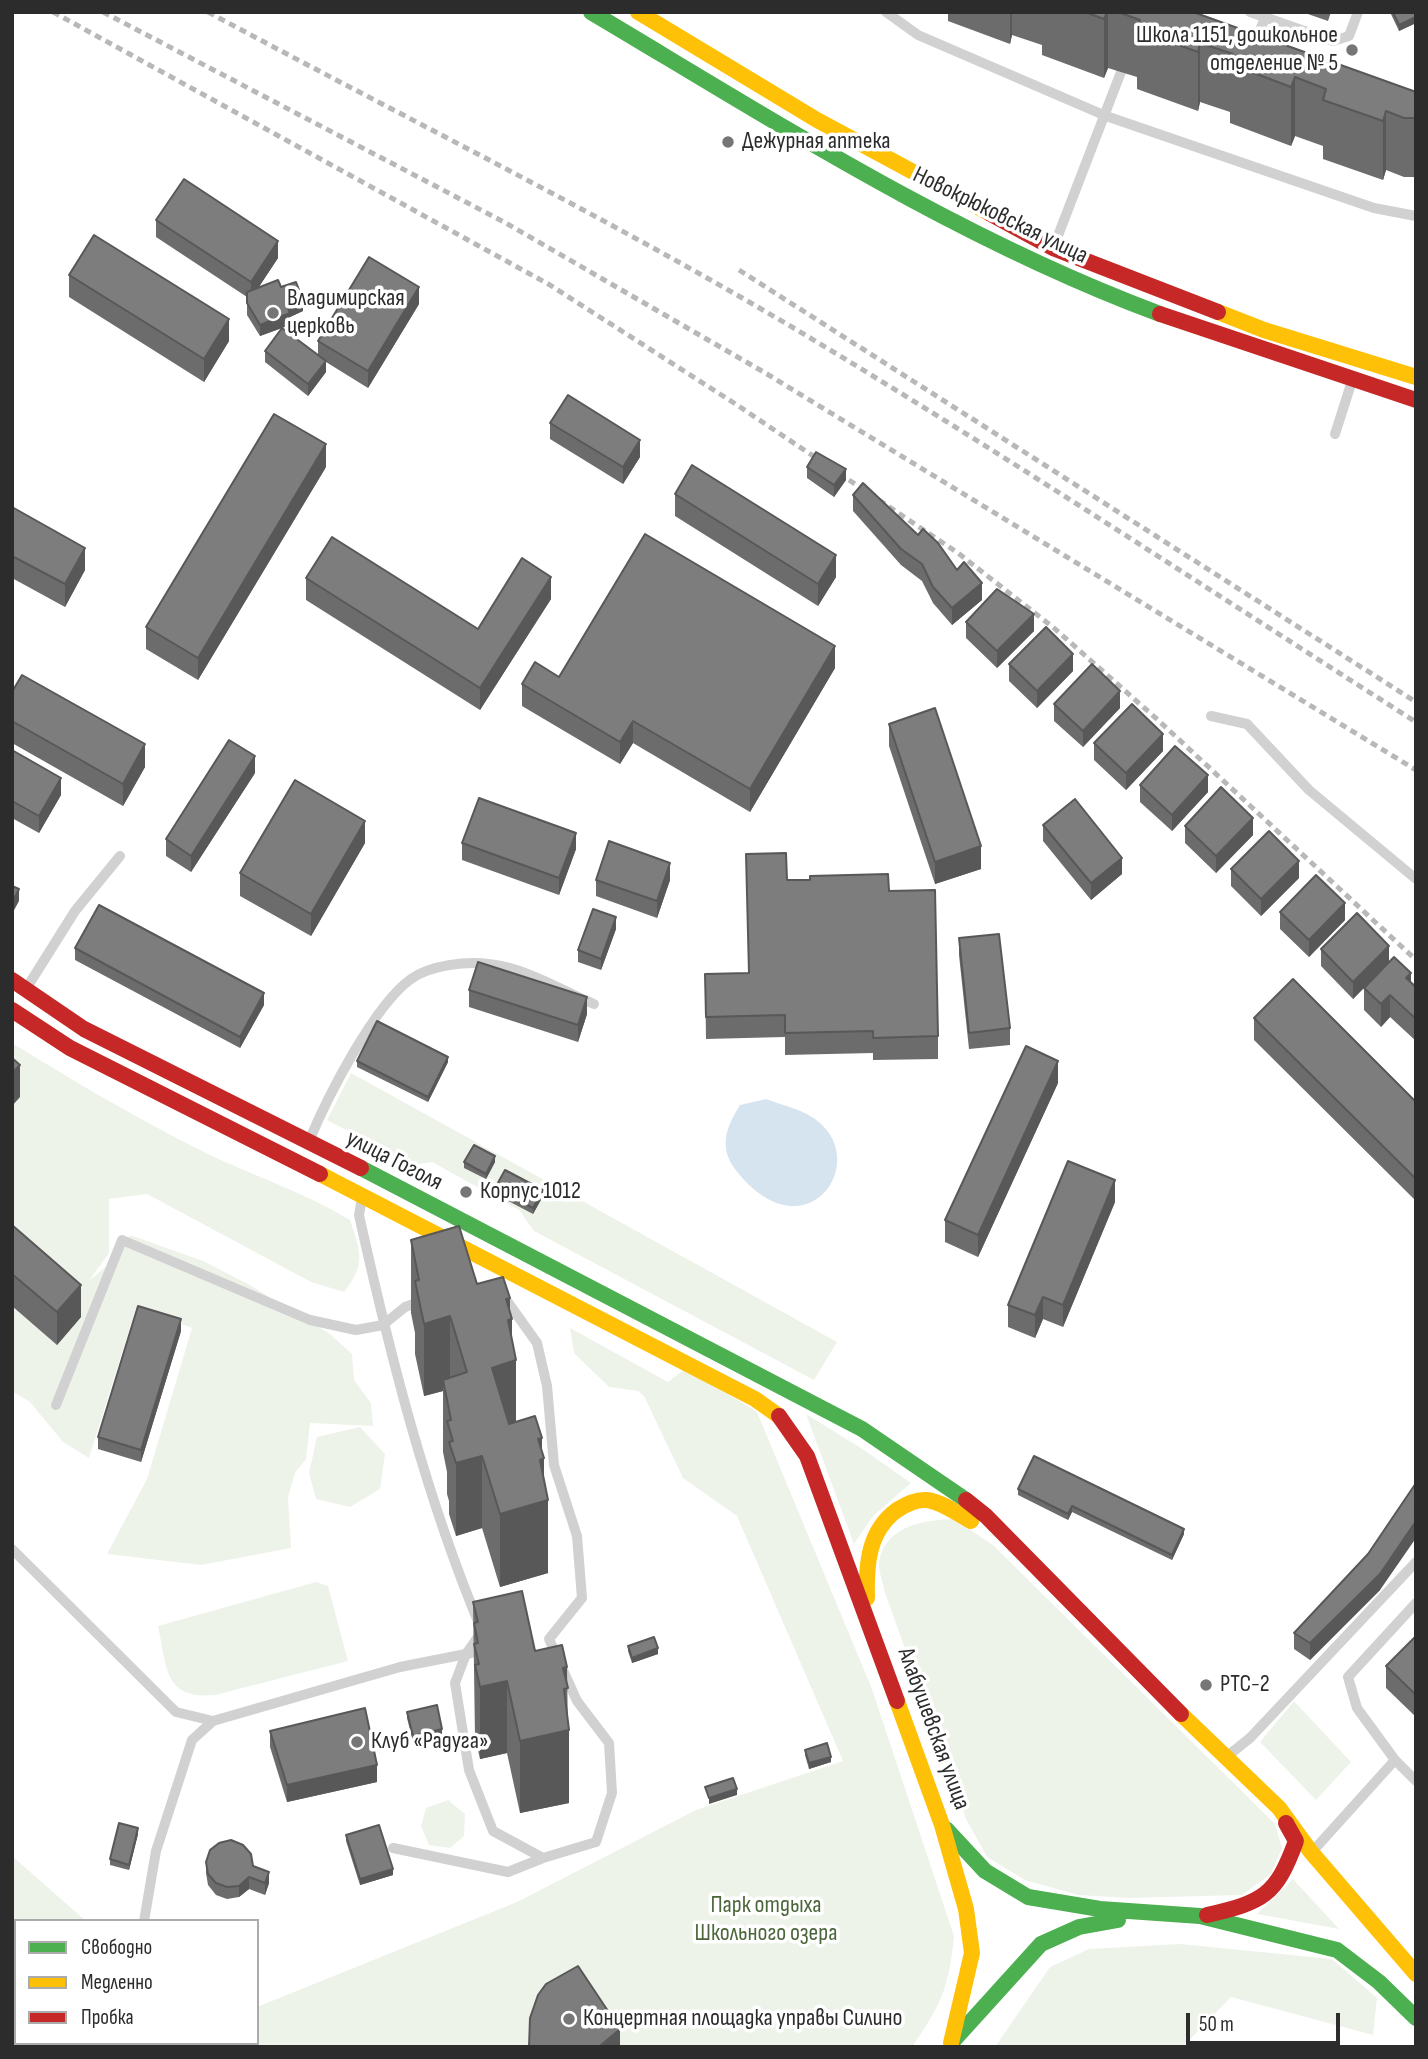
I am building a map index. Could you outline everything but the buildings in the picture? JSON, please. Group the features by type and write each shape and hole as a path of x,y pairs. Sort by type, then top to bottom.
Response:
{"street":[{"name":"Новокрюковская улица","path":"592,12 923,206 1045,266 1209,334 1416,400"},
{"name":"Новокрюковская улица","path":"638,12 827,126 1053,248 1264,330 1416,377"},
{"name":"улица Гоголя","path":"19,986 84,1029 308,1144 369,1172 760,1375"},
{"path":"12,1010 70,1048 509,1270"},
{"name":"Алабушевская улица","path":"509,1270 755,1399 784,1420 807,1456 942,1825 985,1871 1028,1897 1152,1914 1200,1916 1337,1950 1379,1982 1416,2018"},
{"name":"Алабушевская улица","path":"760,1375 862,1429 937,1478 986,1516 1225,1758 1279,1808 1311,1852 1416,1974"},
{"name":"Алабушевская улица","path":"868,1618 866,1566 871,1543 889,1514 905,1505 919,1499 934,1501 1010,1543"},
{"name":"Алабушевская улица","path":"1200,1916 1257,1904 1282,1882 1296,1841 1279,1808"},
{"path":"942,1825 966,1909 972,1953 950,2045"},
{"path":"950,2045 1041,1944 1079,1927 1152,1914"}],"lane":[{"path":"886,12 918,35 1106,116 1374,208 1416,216"},
{"path":"1250,12 1333,41 1349,36 1358,12"},
{"path":"1249,56 1265,18"},
{"path":"1237,51 1262,60"},
{"path":"1045,266 1121,72"},
{"path":"1335,433 1352,381"},
{"path":"1211,716 1247,724 1309,790 1416,879"},
{"path":"19,986 120,856"},
{"path":"308,1144 317,1121 383,1005 412,977 449,965 489,964 524,973 594,1004"},
{"path":"369,1172 359,1215 383,1325 455,1566 482,1631 466,1654 455,1683 469,1770 493,1831 543,1858"},
{"path":"55,1405 122,1240 310,1320 356,1330 383,1325 405,1307 438,1296"},
{"path":"500,1291 519,1249"},
{"path":"486,1291 500,1291"},
{"path":"500,1291 537,1343 547,1386 554,1465 577,1536 583,1598 549,1639 535,1642"},
{"path":"12,1549 176,1712 213,1721"},
{"path":"1225,1758 1250,1738 1416,1562"},
{"path":"1416,1603 1348,1676 1357,1708 1395,1760 1416,1781"},
{"path":"393,1848 508,1872 596,1842 612,1793 609,1743 578,1701 549,1639"},
{"path":"144,1919 156,1851 192,1740 213,1721 400,1667 480,1651"},
{"path":"1311,1852 1395,1760"}],"green space":[{"path":"12,1043 179,1139 222,1161 315,1201 350,1220 359,1258 356,1274 344,1292 311,1282 147,1194 109,1199 109,1253 89,1281 117,1257 130,1235 203,1261 248,1284 330,1334 352,1354 354,1380 371,1403 373,1426 310,1423 306,1459 295,1473 288,1497 291,1548 201,1565 107,1554 147,1479 192,1328 136,1308 89,1458 63,1442 30,1402 12,1391 12,1106 19,1097 12,1091"},
{"path":"351,1073 837,1342 814,1380 534,1231 519,1210 432,1162 412,1165 327,1120"},
{"name":"Парк отдыха Школьного озера","path":"570,1328 668,1382 686,1368 757,1412 872,1689 954,1936 946,1983 937,2007 912,2047 175,2047 173,2045 259,2045 259,2006 517,1902 696,1810 843,1761 737,1516 683,1478 644,1396 638,1391 609,1387 574,1353"},
{"path":"806,1414 911,1483 873,1516 854,1544"},
{"path":"360,1427 385,1454 380,1489 350,1507 316,1499 309,1473 317,1437"},
{"path":"954,1519 993,1545 1275,1824 1282,1848 1271,1874 1242,1895 1129,1898 1078,1895 1025,1880 987,1857 966,1819 884,1590 879,1569 883,1550 898,1532 919,1523"},
{"path":"316,1582 328,1586 348,1661 215,1695 185,1692 176,1686 166,1667 158,1626"},
{"path":"1294,1701 1351,1762 1316,1800 1260,1742"},
{"path":"448,1800 465,1814 464,1836 450,1848 429,1845 421,1826 426,1808"},
{"path":"12,1856 84,1919 14,1919 12,2023"},
{"path":"1293,1879 1339,1929 1257,1914"},
{"path":"1180,1944 1332,1959 1377,1998 1373,2035 1231,1997 1183,2047 995,2047 1050,1967 1089,1949"}],"shaded area":[{"path":"766,1099 814,1119 833,1141 837,1160 833,1179 822,1195 806,1204 786,1205 763,1196 738,1173 728,1156 726,1139 740,1105"},
{"path":"14,2023 14,2045 175,2047 12,2047"}],"railway":[{"path":"53,12 550,285 734,403 958,553 1054,628 1158,720 1416,960"},
{"path":"103,12 504,222 767,374 1416,770"},
{"path":"208,12 578,207 797,330 1030,474 1416,722"},
{"path":"739,270 1416,702"}],"traffic: fast":[{"path":"591,12 799,136 940,214 1012,251 1160,314"},
{"path":"361,1168 862,1429 966,1500"},
{"path":"946,1829 985,1871 1028,1897 1100,1909 1200,1916 1337,1950 1379,1982 1416,2018"},
{"path":"954,2040 1041,1944 1079,1927 1118,1920"}],"traffic: slow":[{"path":"638,12 817,120 989,213"},
{"path":"1218,312 1264,330 1416,377"},
{"path":"320,1174 755,1399 779,1416"},
{"path":"867,1598 868,1561 874,1538 887,1518 897,1510 911,1502 927,1500 971,1521"},
{"path":"897,1701 942,1825 966,1909 972,1953 951,2043"},
{"path":"1181,1714 1279,1808 1311,1852 1416,1974"}],"traffic: jam":[{"path":"989,213 1053,248 1218,312"},
{"path":"1160,314 1416,400"},
{"path":"12,980 84,1029 361,1168"},
{"path":"12,1010 70,1048 320,1174"},
{"path":"779,1416 807,1456 897,1701"},
{"path":"966,1500 986,1516 1181,1714"},
{"path":"1207,1915 1242,1906 1265,1894 1274,1885 1282,1874 1296,1841 1286,1823"}],"place":[{"name":"Школа 1151, дошкольное отделение № 5","path":"1352,50"},
{"name":"Дежурная аптека","path":"728,142"},
{"name":"Владимирская церковь","path":"273,313"},
{"name":"Корпус 1012","path":"466,1192"},
{"name":"РТС-2","path":"1206,1685"},
{"name":"Клуб «Радуга»","path":"357,1742"},
{"name":"Концертная площадка управы Силино","path":"569,2019"}]}
